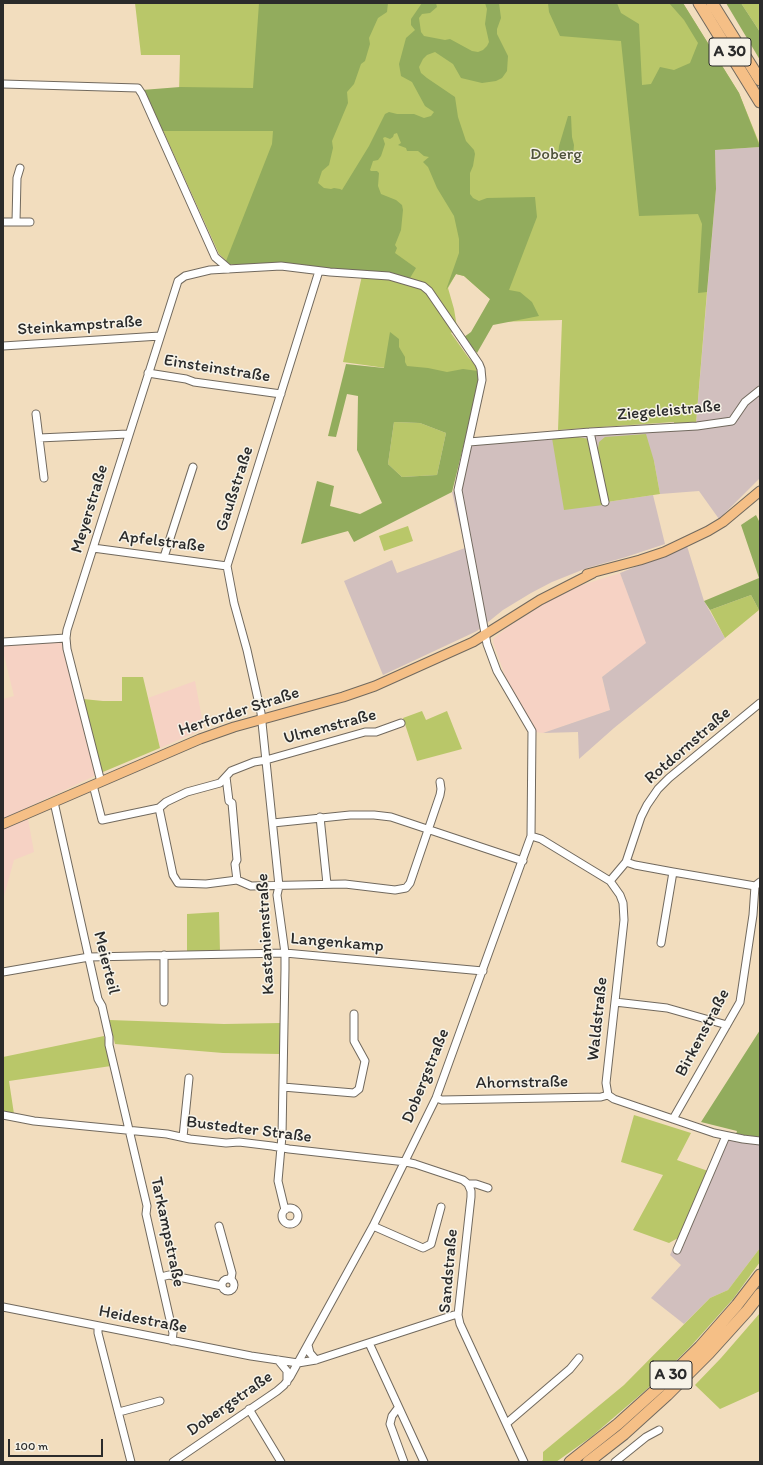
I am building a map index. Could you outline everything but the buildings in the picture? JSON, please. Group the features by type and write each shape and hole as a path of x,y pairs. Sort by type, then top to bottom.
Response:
{"highway":[{"name":"A 30","path":"699,3 760,102"},
{"name":"A 30","path":"712,3 760,80"},
{"name":"A 30","path":"570,1462 618,1424 700,1347 760,1275"},
{"name":"A 30","path":"588,1462 624,1434 672,1390 709,1353 747,1311 760,1294"}],"main road":[{"name":"Herforder Straße","path":"3,824 200,739 234,727 343,697 375,686 473,642 540,600 593,573 664,552 708,531 723,522 760,491"}],"street":[{"path":"3,84 138,88 215,257 229,269"},
{"path":"16,222 17,178 20,168"},
{"path":"3,222 30,222"},
{"path":"210,270 215,257"},
{"name":"Meyerstraße","path":"159,808 102,820 97,783 67,649 66,638 67,630 128,434 178,281 185,276 210,270 281,266 319,271 389,276 416,283 429,291 481,369 482,380 469,442"},
{"name":"Gaußstraße","path":"262,720 247,650 234,603 227,566 319,271"},
{"name":"Steinkampstraße","path":"3,346 160,336"},
{"name":"Einsteinstraße","path":"148,373 186,379 194,382 281,394"},
{"name":"Ziegeleistraße","path":"469,442 590,432 697,426 732,421 745,402 760,390"},
{"path":"36,414 44,478"},
{"path":"590,432 605,502"},
{"path":"39,438 128,434"},
{"name":"Dobergstraße","path":"173,1462 277,1391 287,1382 298,1363 373,1226 406,1162 436,1098 483,972 531,836 532,731 497,671 487,644 458,490 469,442"},
{"path":"164,557 193,467"},
{"name":"Apfelstraße","path":"93,548 227,566"},
{"path":"3,642 66,638"},
{"name":"Rotdornstraße","path":"610,881 626,862 641,817 654,794 670,778 760,703"},
{"name":"Kastanienstraße","path":"262,720 279,886 277,895 285,953 282,1147 278,1181 286,1210"},
{"name":"Ulmenstraße","path":"159,808 166,802 187,792 220,783 231,771 248,764 365,732 376,732 401,723"},
{"path":"226,777 229,801 232,803 237,860 235,864 237,880"},
{"path":"159,808 173,875 178,883 206,884 237,880 251,886 352,884 395,890 406,888 410,883 440,795 440,782"},
{"name":"Meierteil","path":"54,802 98,999 102,1006 109,1045 129,1131"},
{"path":"273,823 350,815 391,817 523,861"},
{"path":"320,818 327,884"},
{"name":"Waldstraße","path":"531,836 541,839 610,881 620,895 624,911 606,1083 608,1095"},
{"path":"626,862 674,872 758,884"},
{"path":"661,943 674,872"},
{"name":"Birkenstraße","path":"673,1119 740,1002 758,884"},
{"name":"Langenkamp","path":"3,972 89,957 285,953 483,972"},
{"path":"164,955 164,1002"},
{"path":"615,1002 667,1008 727,1025"},
{"path":"282,1086 354,1093 359,1089 365,1060 354,1041 354,1014"},
{"path":"183,1138 190,1078"},
{"path":"608,1095 614,1099 726,1136 760,1141"},
{"name":"Ahornstraße","path":"436,1098 450,1100 601,1097 608,1095"},
{"name":"Bustedter Straße","path":"3,1115 34,1121 226,1143 239,1142 406,1162 463,1180 468,1184 476,1184 488,1188"},
{"name":"Tarkampstraße","path":"129,1131 147,1206 146,1214 173,1333 172,1341"},
{"path":"677,1250 726,1136"},
{"name":"Sandstraße","path":"468,1184 471,1197 458,1315 460,1324 524,1462"},
{"path":"373,1226 423,1248 431,1244 441,1207"},
{"path":"161,1277 169,1275 222,1286 226,1291 232,1290 235,1285 231,1280 232,1273 220,1226"},
{"path":"222,1286 224,1281 227,1279 231,1280"},
{"name":"Heidestraße","path":"3,1307 172,1341 298,1363 316,1360 454,1315 458,1315"},
{"path":"98,1326 98,1333 119,1412 130,1462"},
{"path":"369,1343 424,1462"},
{"path":"308,1345 310,1353 316,1360"},
{"path":"507,1423 570,1369 579,1358"},
{"path":"278,1360 286,1371 287,1382"},
{"path":"119,1412 160,1401"},
{"path":"398,1408 392,1416 390,1424 404,1462"},
{"path":"249,1410 281,1462"},
{"path":"615,1462 646,1437 659,1430"}],"shaded area":[{"path":"760,147 760,478 719,519 699,491 660,494 654,461 607,502 653,495 665,544 587,568 552,582 503,610 477,631 383,675 344,581 392,560 397,573 465,548 452,492 462,489 472,439 645,425 696,423 716,189 715,150"},
{"path":"687,546 704,601 725,638 614,728 579,759 578,732 543,733 610,710 602,677 646,643 620,573"},
{"path":"620,573 647,643 602,677 610,710 543,733 535,732 507,681 493,642 494,638 508,627 547,602 582,585"},
{"path":"65,641 77,699 83,699 101,770 103,772 3,819 3,699 14,696 3,651 3,645"},
{"path":"195,681 204,729 160,748 148,698"},
{"path":"28,819 34,852 14,860 3,896 3,829"},
{"path":"728,1140 760,1145 760,1248 728,1290 710,1298 684,1324 651,1298 681,1265 670,1255 708,1171 718,1143"}],"green space":[{"name":"Doberg","path":"135,3 683,3 739,93 760,145 710,144 700,292 707,292 696,423 674,424 674,422 558,430 562,320 495,322 490,299 464,276 456,274 448,288 457,327 451,333 477,367 478,381 343,362 363,271 230,264 219,254 146,93 179,92 180,55 141,55"},
{"path":"259,3 388,3 387,12 378,18 369,38 370,44 365,61 361,64 354,84 347,92 348,103 332,141 333,148 329,165 322,171 318,183 324,188 342,190 369,146 385,114 389,112 397,114 414,114 424,118 431,116 434,112 425,106 412,82 401,76 399,64 406,38 415,30 411,25 411,19 422,3 436,3 437,7 430,13 422,14 419,18 421,32 424,36 445,40 450,39 472,51 478,52 483,50 489,42 485,24 487,9 485,3 499,3 501,18 497,29 497,34 508,56 507,71 502,78 496,81 482,83 461,78 453,64 435,52 427,55 419,67 421,73 427,78 455,97 458,117 466,141 474,150 475,154 470,173 470,194 473,198 479,201 487,198 535,197 537,217 509,290 520,292 532,302 539,316 493,325 477,353 464,337 471,332 490,299 464,276 456,274 446,290 459,253 459,239 454,216 437,188 428,167 423,162 429,157 424,156 418,151 407,151 406,148 398,145 401,143 397,133 390,139 385,137 383,138 385,144 381,156 378,160 373,161 370,170 377,171 379,173 378,186 381,194 396,200 402,205 401,230 395,245 397,248 395,253 416,268 410,278 393,275 237,265 230,264 226,261 272,144 273,131 162,131 142,90 180,87 253,88"},
{"path":"548,3 617,3 621,13 639,24 642,85 651,84 660,67 674,70 690,63 698,43 684,20 669,3 683,3 739,93 760,147 715,150 716,189 707,292 698,293 702,224 698,214 639,216 621,41 560,36 549,12"},
{"path":"726,3 741,3 760,32 760,60"},
{"path":"741,3 760,3 760,32"},
{"path":"568,116 571,116 574,145 573,156 569,159 562,160 558,157 559,146"},
{"path":"390,332 399,339 399,347 405,357 407,366 447,372 463,369 478,371 480,379 452,492 354,542 348,531 301,544 317,481 334,486 330,506 360,514 382,503 357,450 358,396 347,394 336,437 328,436 346,364 384,368","holes":["394,422 420,423 446,433 437,475 402,477 388,464"]},
{"path":"394,422 420,423 446,433 437,475 402,477 388,464"},
{"path":"646,434 654,461 660,494 607,502 598,449 599,442 605,437"},
{"path":"578,437 589,439 603,505 564,510 552,438"},
{"path":"756,515 760,523 760,609 759,610 751,595 710,610 704,601 759,578 741,525"},
{"path":"408,526 413,541 384,551 379,536"},
{"path":"751,595 759,610 725,638 710,610"},
{"path":"122,677 143,677 160,748 103,772 101,770 83,699 122,701"},
{"path":"422,711 426,720 447,711 462,749 417,761 403,718"},
{"path":"219,912 220,952 187,953 187,914"},
{"path":"109,1020 224,1024 281,1023 280,1054 223,1053 115,1044"},
{"path":"760,1030 760,1137 736,1134 737,1131 701,1122"},
{"path":"104,1036 111,1066 9,1081 14,1114 3,1113 3,1057"},
{"path":"634,1115 691,1133 677,1160 708,1171 678,1238 669,1243 633,1230 663,1175 621,1162"},
{"path":"760,1248 760,1262 733,1299 691,1346 647,1389 591,1437 556,1462 541,1462 543,1460 543,1452 624,1385 710,1298 728,1290"},
{"path":"760,1313 760,1391 720,1409 695,1385 721,1358"}]}
